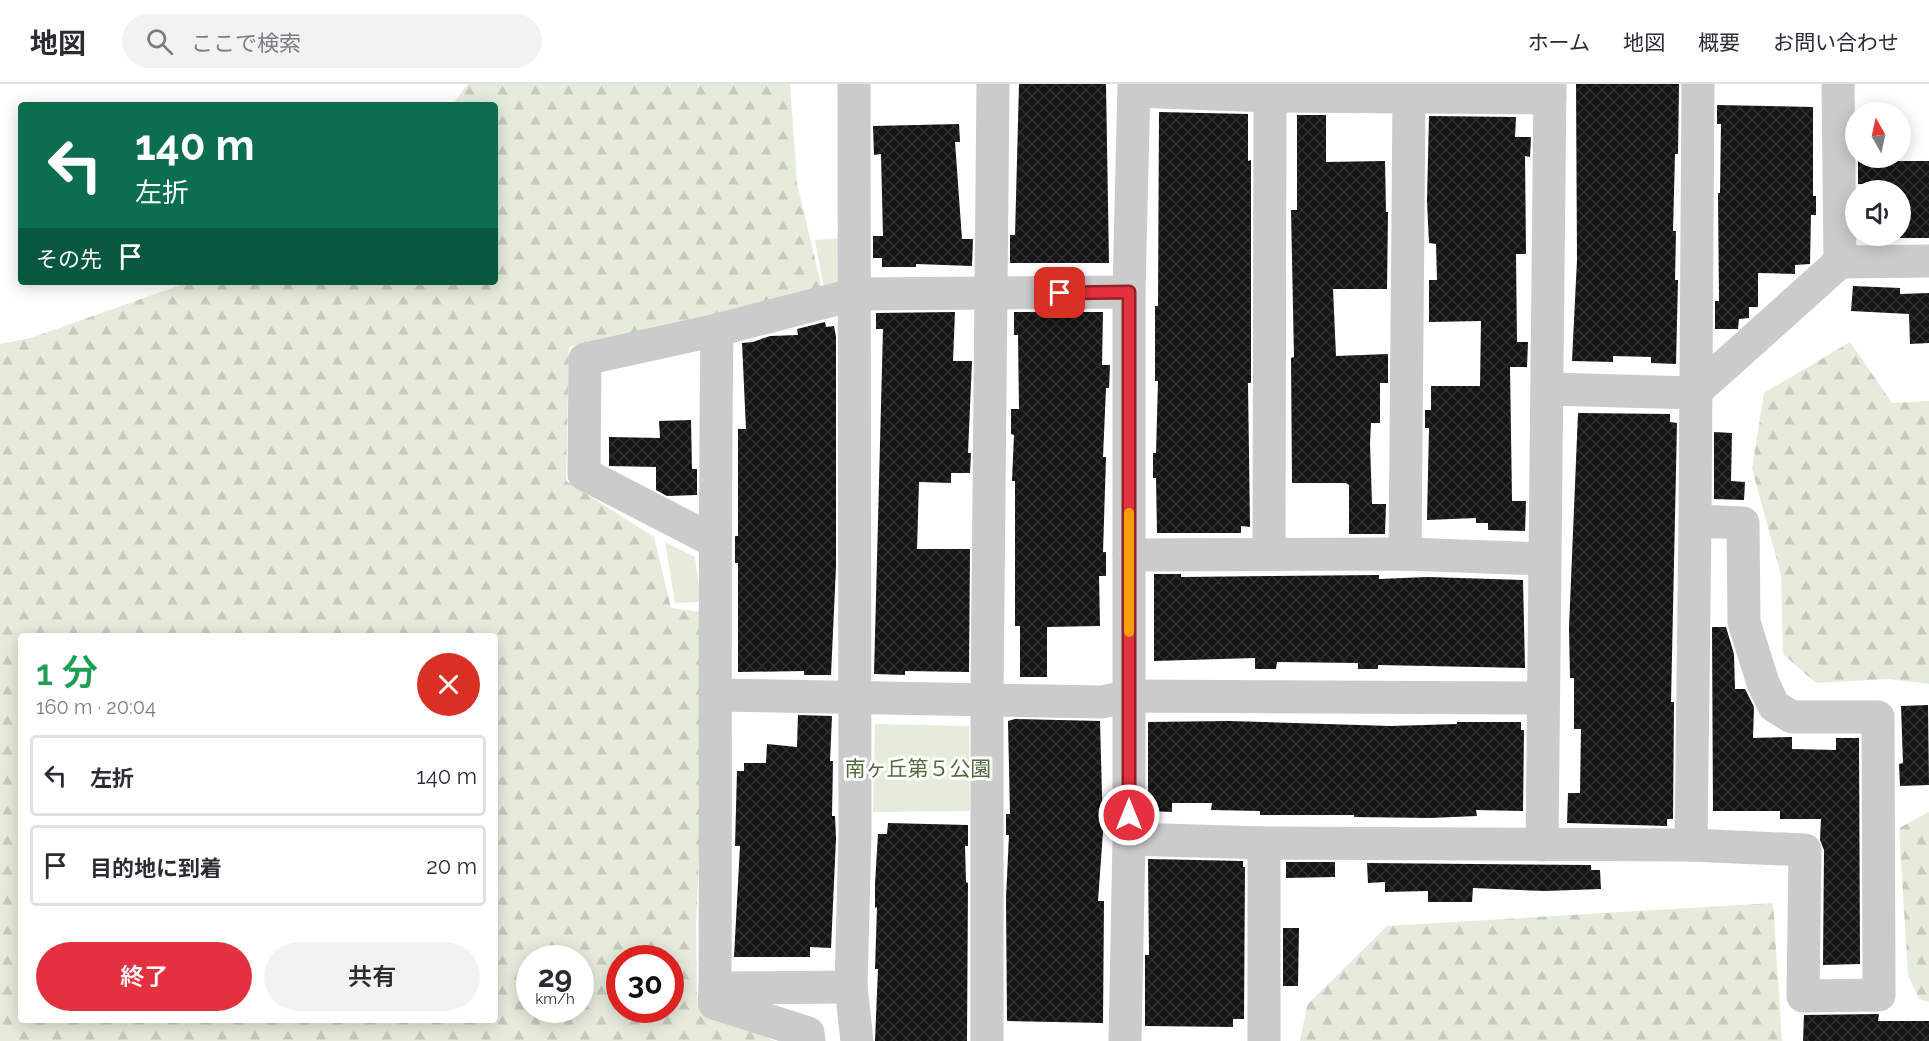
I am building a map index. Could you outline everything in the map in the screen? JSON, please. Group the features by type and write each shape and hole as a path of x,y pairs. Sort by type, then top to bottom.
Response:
{"street":[{"path":"854,84 855,698 851,987 857,1041"},
{"path":"987,1041 987,700 993,84"},
{"path":"1691,846 1698,84"},
{"path":"1838,84 1840,262"},
{"path":"1125,1041 1129,838 1129,292 1134,87 1270,96 1409,98 1550,91 1548,389 1543,559 1542,845"},
{"path":"1269,554 1270,96"},
{"path":"1405,554 1409,98"},
{"path":"1548,389 1694,393 1840,262 1929,261"},
{"path":"714,541 584,474 585,360 717,330 856,294 1129,292"},
{"path":"717,330 714,541 717,695 714,1003 808,1034 809,1041"},
{"path":"1129,838 1264,843 1691,846 1805,850 1803,996 1879,995 1878,717 1792,717 1774,706 1763,683 1744,622 1743,523 1695,521"},
{"path":"1129,555 1405,554 1543,559"},
{"path":"717,695 1102,702 1129,696 1542,698"},
{"path":"1264,843 1264,1041"},
{"path":"715,988 851,987"}],"green space":[{"path":"468,84 790,84 797,183 822,289 723,314 569,347 566,481 654,537 671,608 701,612 701,814 696,923 697,1006 775,1041 0,1041 0,344 31,338 181,285 498,285 498,102 454,102"},
{"path":"846,238 847,285 824,289 815,240"},
{"path":"1850,342 1892,403 1929,401 1929,684 1888,679 1816,683 1783,654 1781,575 1752,469 1764,393"},
{"path":"665,542 695,557 701,602 675,603"},
{"name":"南ヶ丘第５公園","path":"875,724 969,726 970,811 873,812"},
{"path":"1929,812 1929,1002 1919,999 1908,975 1899,828"},
{"path":"1773,903 1782,1041 1300,1041 1307,1005 1387,926"}],"building":[{"path":"1019,84 1106,84 1109,263 1010,263 1010,235 1015,235"},
{"path":"1576,84 1679,84 1678,154 1675,154 1673,231 1676,231 1675,280 1678,280 1676,364 1651,363 1651,357 1613,356 1613,362 1572,361 1577,260"},
{"path":"1717,105 1813,107 1813,196 1816,196 1816,215 1811,215 1810,264 1795,265 1795,274 1758,273 1758,307 1749,307 1749,318 1739,319 1738,329 1715,329 1715,301 1719,301 1718,193 1720,193 1721,124 1717,124"},
{"path":"1159,112 1248,114 1248,161 1251,160 1251,383 1248,383 1250,527 1241,526 1241,533 1157,533 1153,453 1156,453 1158,381 1155,381 1155,306 1158,306"},
{"path":"1297,115 1326,115 1326,162 1385,161 1386,212 1388,212 1387,289 1333,289 1336,356 1388,354 1388,383 1380,383 1380,423 1371,423 1370,443 1372,504 1386,504 1385,534 1349,534 1349,485 1346,483 1292,483 1291,358 1294,357 1291,210 1297,210"},
{"path":"1429,116 1516,117 1515,137 1531,137 1530,157 1525,156 1526,254 1516,254 1517,342 1528,342 1527,367 1510,367 1512,501 1526,501 1525,531 1488,530 1488,523 1476,523 1476,518 1427,520 1429,428 1425,428 1425,410 1431,410 1431,386 1480,386 1481,321 1429,322 1429,280 1437,280 1436,244 1429,243 1427,201"},
{"path":"959,124 960,142 955,142 962,239 973,239 972,266 916,264 916,267 882,267 882,258 873,258 873,236 883,236 881,154 874,155 873,126"},
{"path":"1911,161 1929,161 1929,238 1911,238 1911,180 1858,180 1858,168 1911,168"},
{"path":"1853,286 1900,288 1900,294 1929,293 1929,343 1910,344 1909,314 1851,311"},
{"path":"955,312 953,361 972,361 968,453 971,453 970,473 951,473 951,483 919,482 917,549 970,549 969,672 905,671 905,675 874,674 883,329 876,329 876,313"},
{"path":"1014,312 1103,312 1102,365 1110,365 1109,388 1106,388 1103,457 1106,457 1103,552 1106,552 1106,576 1099,576 1100,626 1047,627 1047,677 1020,677 1020,626 1015,626 1015,481 1012,481 1014,435 1011,434 1011,409 1019,409 1018,335 1014,335"},
{"path":"825,322 826,327 834,326 836,337 836,567 831,675 804,675 804,671 738,672 738,563 735,563 735,536 738,536 738,429 746,429 742,343 770,336 798,335 797,329"},
{"path":"1578,413 1670,414 1670,422 1677,423 1671,702 1674,702 1673,819 1667,819 1667,826 1567,823 1568,793 1580,793 1581,729 1574,729 1574,678 1570,678 1569,628"},
{"path":"691,420 692,469 697,469 697,495 667,496 656,490 656,467 609,466 609,437 660,438 659,421"},
{"path":"1714,432 1732,433 1731,481 1745,482 1744,500 1714,499"},
{"path":"1154,574 1181,574 1181,577 1379,575 1379,579 1428,577 1523,580 1525,668 1378,665 1378,669 1358,669 1358,663 1277,662 1276,669 1255,669 1255,658 1154,661"},
{"path":"1712,627 1726,627 1734,654 1735,689 1745,689 1754,707 1753,738 1792,737 1792,749 1836,750 1836,738 1859,738 1860,964 1823,965 1824,850 1820,840 1821,819 1780,819 1780,811 1713,811"},
{"path":"1928,705 1929,785 1900,786 1899,764 1903,763 1901,706"},
{"path":"798,715 832,716 830,761 833,761 832,816 835,816 836,838 831,948 810,947 810,957 734,957 740,846 735,846 737,771 744,771 744,763 766,763 767,744 797,747"},
{"path":"1015,719 1100,721 1103,832 1098,901 1104,901 1103,1023 1007,1021 1006,898 1009,835 1006,835 1006,814 1010,814 1008,721"},
{"path":"1229,721 1391,726 1457,724 1457,722 1521,722 1521,730 1524,730 1523,811 1476,810 1477,816 1430,818 1260,815 1260,811 1211,810 1212,803 1172,803 1172,812 1148,811 1148,722"},
{"path":"888,823 968,825 968,846 965,846 966,882 968,883 967,1041 875,1041 878,969 875,969 877,907 875,908 875,884 878,834 887,834"},
{"path":"1148,859 1243,861 1243,867 1245,867 1244,1019 1233,1019 1233,1027 1145,1026 1145,955 1149,955"},
{"path":"1286,862 1335,862 1335,877 1286,878"},
{"path":"1367,863 1591,865 1591,870 1600,870 1601,889 1545,891 1473,888 1472,902 1428,902 1428,891 1385,892 1385,882 1368,883"},
{"path":"1283,928 1299,928 1298,986 1283,986"},
{"path":"1879,1014 1878,1021 1929,1021 1929,1041 1803,1041 1804,1015"}],"slow traffic":[{"path":"1129,513 1129,632"}],"route":[{"path":"1060,293 1129,292 1129,815"}]}
